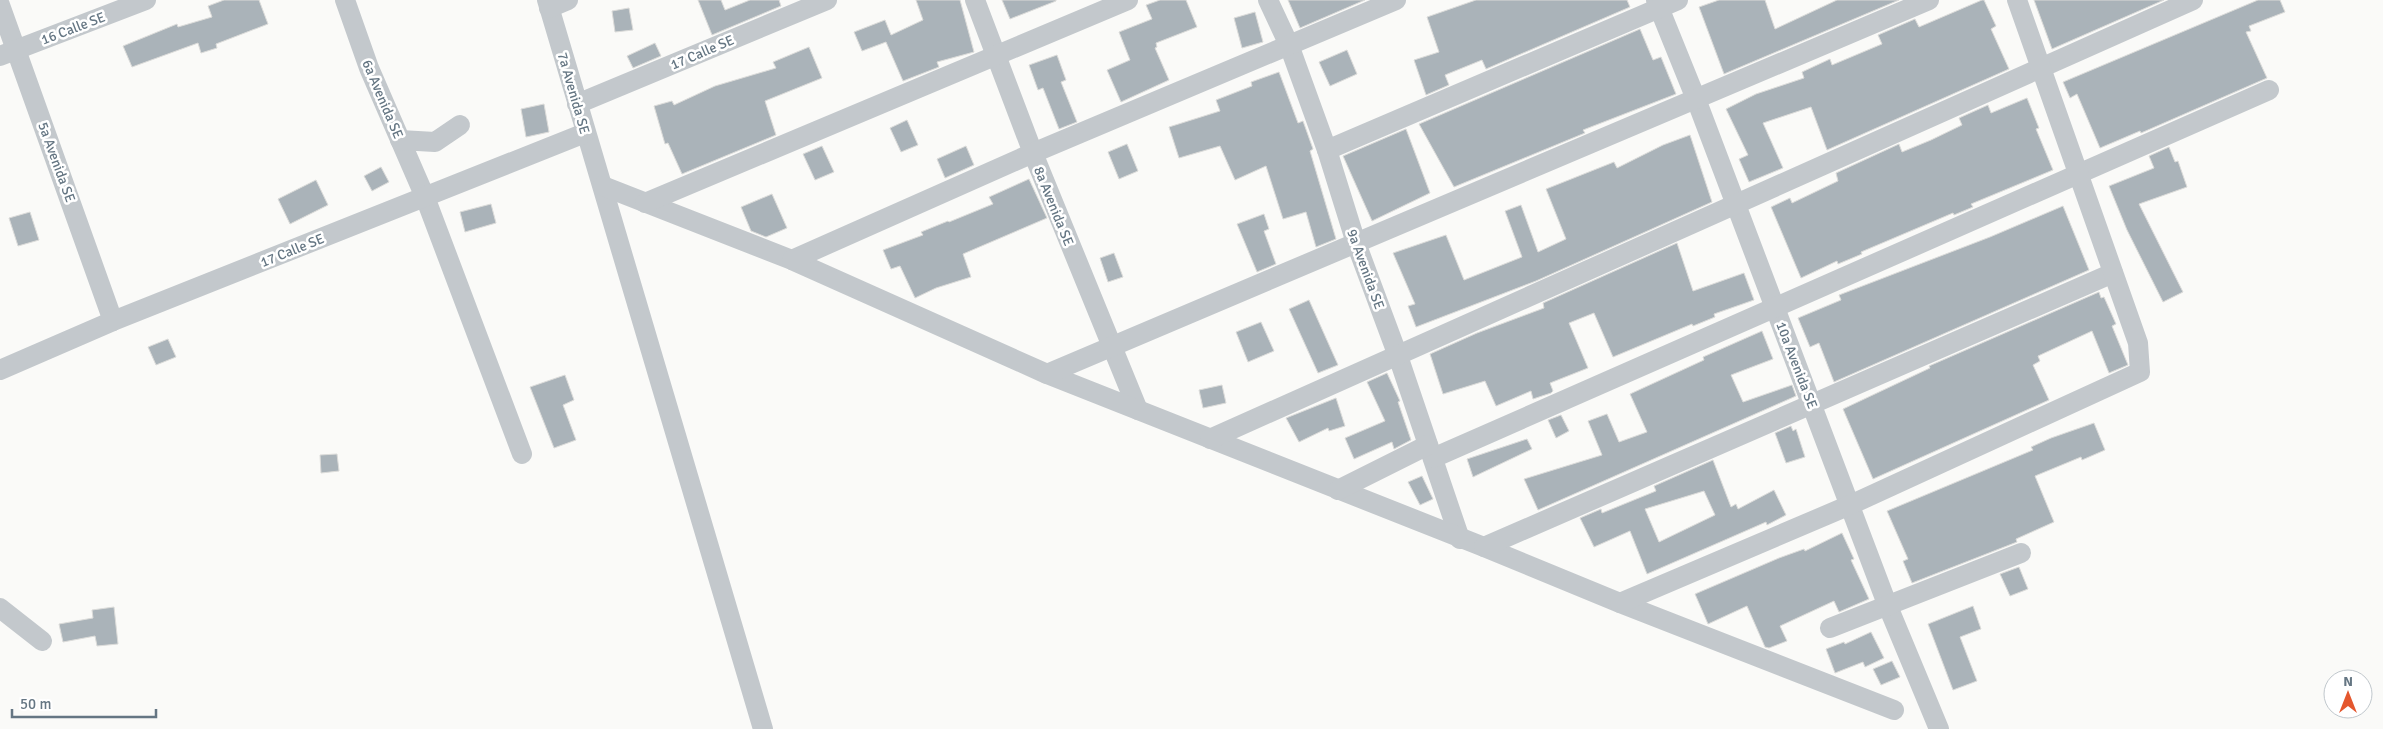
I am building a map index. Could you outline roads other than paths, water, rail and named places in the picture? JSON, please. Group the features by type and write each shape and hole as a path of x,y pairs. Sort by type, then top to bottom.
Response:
{"street":[{"name":"16 Calle SE","path":"9,53 146,0"},
{"name":"6a Avenida SE","path":"346,0 369,68 425,197 522,454"},
{"name":"17 Calle SE","path":"577,104 828,0"},
{"name":"8a Avenida SE","path":"975,0 1033,153 1138,410"},
{"path":"645,203 1128,0"},
{"name":"9a Avenida SE","path":"1268,0 1289,45 1327,150 1356,243 1398,356 1460,538"},
{"path":"792,260 1033,153 1396,0"},
{"path":"1327,150 1658,4 1678,0"},
{"path":"1047,374 1930,0"},
{"path":"1620,604 1850,506 2140,372 2138,344 2017,0"},
{"path":"1210,439 2193,0"},
{"name":"7a Avenida SE","path":"555,3 577,104 603,186 763,729"},
{"name":"5a Avenida SE","path":"0,4 9,53 113,320"},
{"name":"10a Avenida SE","path":"1658,4 1696,99 1887,604 1939,729"},
{"path":"1338,490 1775,307 2269,90"},
{"path":"400,140 435,142 460,125"},
{"name":"17 Calle SE","path":"0,370 113,320 586,133"},
{"path":"603,186 792,260 1047,374 1484,547 1620,604 1894,710"},
{"path":"1484,547 2113,273"},
{"path":"1830,628 2021,552"},
{"path":"0,608 42,641"}]}
